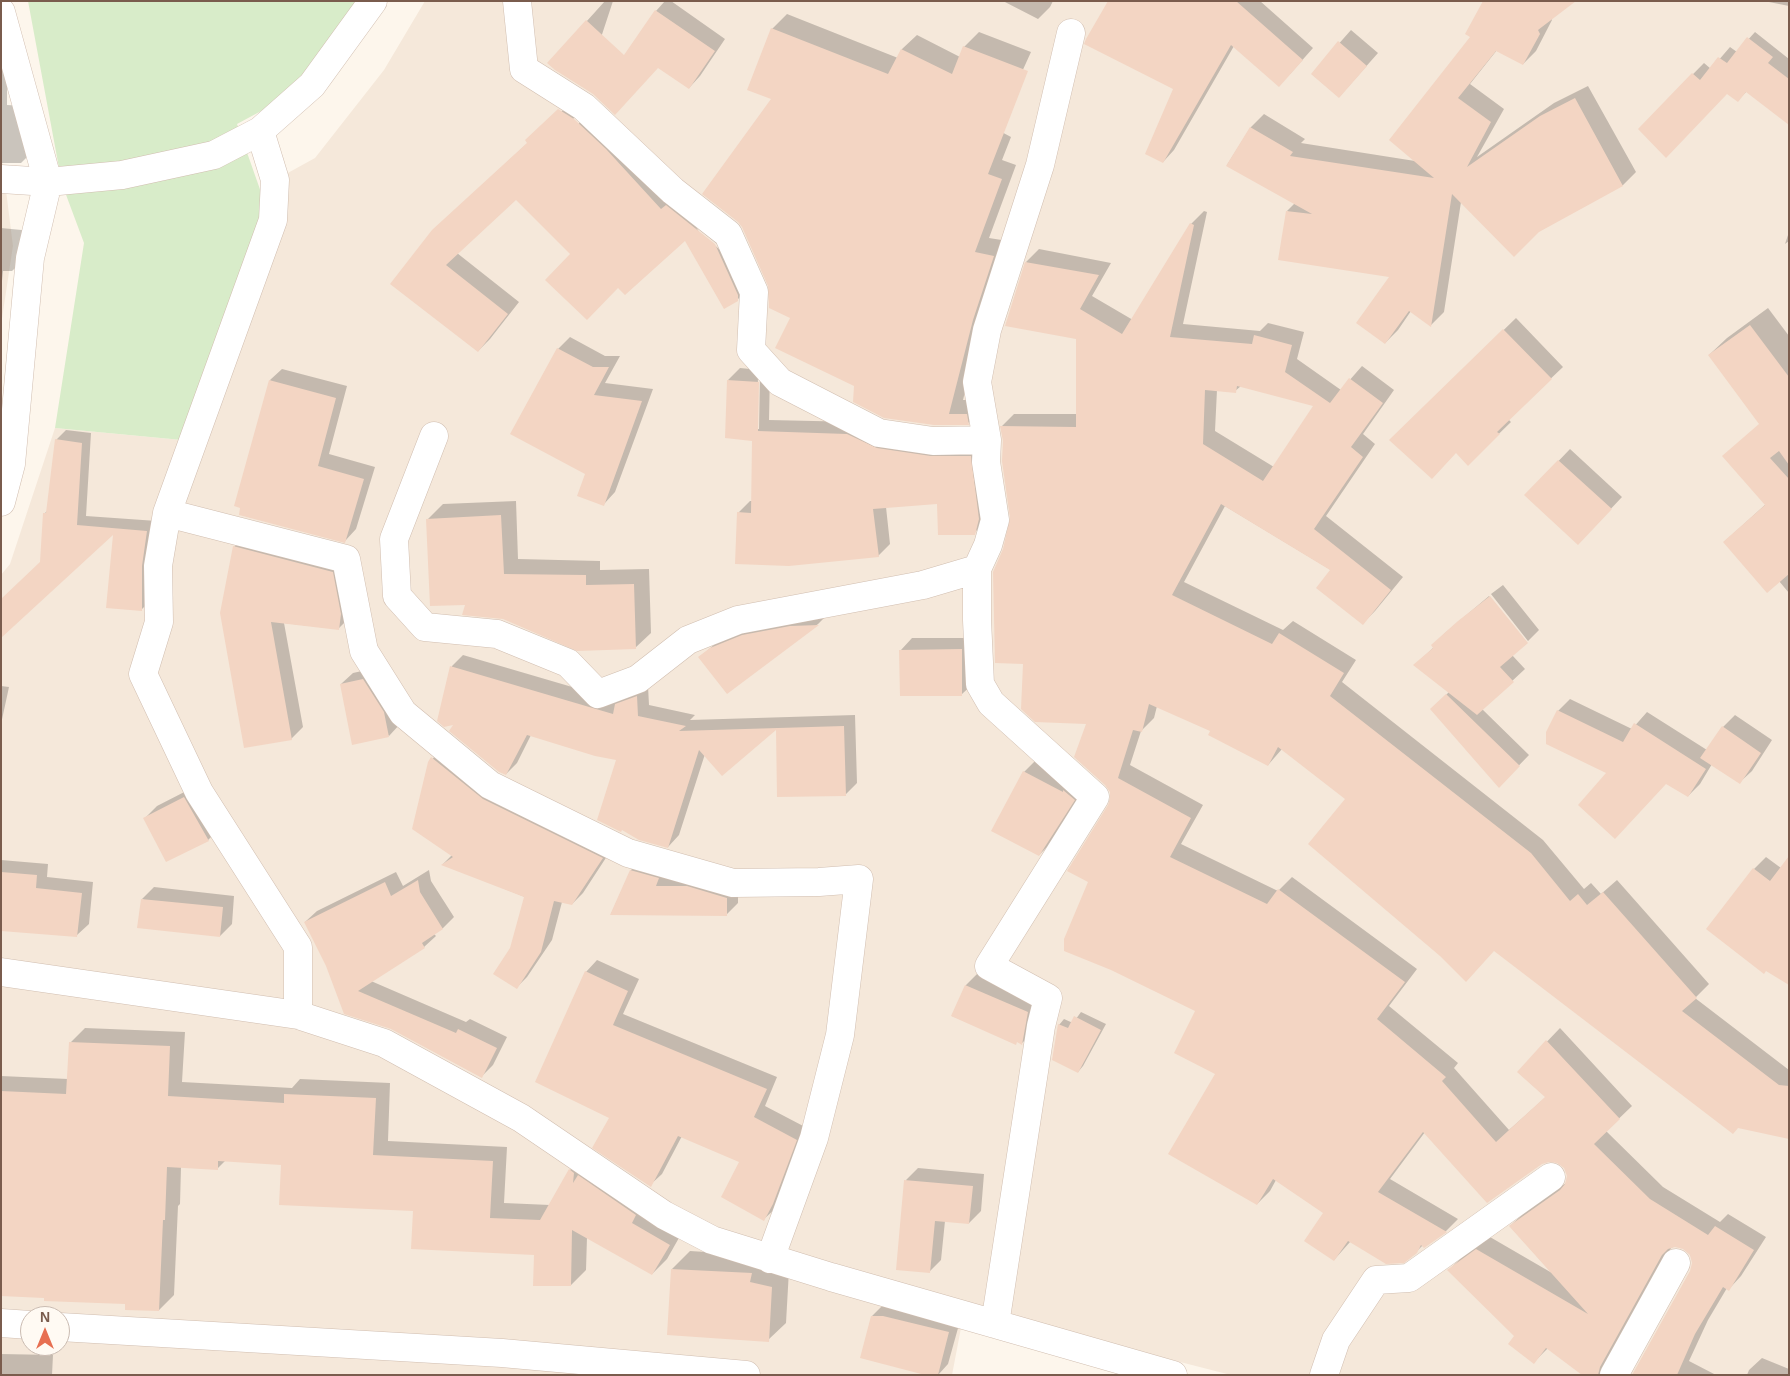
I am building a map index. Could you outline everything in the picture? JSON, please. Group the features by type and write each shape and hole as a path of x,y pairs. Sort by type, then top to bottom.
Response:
{"street":[{"path":"1,179 48,182 122,175 214,155 260,131 312,85 373,1"},
{"path":"517,1 524,70 584,107 673,191 728,234 754,292 751,350 780,382 879,433 933,441 987,440"},
{"path":"1,12 48,182 30,258 11,464 1,502"},
{"path":"995,1324 1041,1026 1048,998 989,966 1095,797 991,703 980,684 976,620 977,569 988,545 995,520 986,462 987,440 977,382 987,330 1040,165 1071,33"},
{"path":"260,131 275,180 273,220 167,513 158,566 159,622 143,674 199,792 298,946 298,1015"},
{"path":"434,436 394,539 397,596 425,627 497,634 568,663 598,694 638,679 688,640 738,620 923,585 977,569"},
{"path":"167,513 346,559 364,651 403,713 490,785 628,853 733,883 859,879 840,1035 814,1138 770,1259"},
{"path":"1,972 298,1015 384,1043 521,1118 664,1214 712,1240 770,1259 1173,1375"},
{"path":"1324,1375 1336,1340 1376,1280 1409,1278 1551,1177"},
{"path":"1614,1375 1676,1263"},
{"path":"1,1323 20,1324"},
{"path":"70,1328 501,1364 746,1375"}],"shaded area":[{"path":"425,1 1789,1 1789,1375 1231,1375 965,1307 952,1375 1,1375 1,575 10,564 55,428 203,442 275,180 315,158 384,70"},
{"path":"1,151 13,246 1,325"}],"green space":[{"path":"28,1 373,1 289,96 237,124 263,198 267,239 203,442 55,428 84,243 62,184"}],"building":[{"path":"1108,1 1236,1 1303,60 1279,87 1231,45 1163,163 1145,154 1173,89 1084,44"},
{"path":"1483,1 1576,1 1538,30 1540,34 1523,65 1496,51 1458,98 1491,122 1467,167 1540,116 1575,98 1623,186 1539,232 1514,257 1452,194 1431,327 1409,311 1385,344 1356,323 1389,277 1278,260 1286,211 1312,214 1226,166 1250,127 1293,152 1290,156 1434,178 1389,140 1470,37 1465,34"},
{"path":"655,10 715,51 689,89 658,68 615,115 593,94 547,63 586,20 624,55"},
{"path":"771,28 888,74 901,49 952,74 963,46 1028,71 988,174 1002,179 975,252 994,256 973,320 949,414 967,414 969,425 934,425 884,418 853,402 854,386 775,348 790,318 769,308 768,286 742,227 702,194 771,99 747,90"},
{"path":"1747,37 1773,57 1768,63 1789,79 1789,125 1746,92 1738,102 1727,94 1666,158 1638,129 1692,73 1700,80 1718,57 1727,63"},
{"path":"1338,41 1367,66 1339,98 1311,74"},
{"path":"558,109 574,119 606,149 661,209 666,205 715,244 738,295 738,301 724,309 685,241 625,295 618,288 587,320 545,280 570,254 516,200 446,265 508,314 478,352 390,284 432,230 527,143 525,140"},
{"path":"1190,223 1194,225 1170,337 1252,344 1254,335 1292,345 1285,372 1330,403 1349,378 1383,403 1351,447 1363,457 1314,529 1391,590 1363,625 1316,588 1330,570 1221,504 1172,595 1272,644 1279,633 1344,673 1330,696 1531,853 1570,901 1578,894 1587,905 1603,892 1697,998 1682,1011 1779,1085 1789,1086 1789,1139 1738,1128 1733,1134 1494,951 1466,982 1440,956 1308,844 1345,799 1278,747 1268,766 1208,735 1210,731 1149,704 1142,732 1133,730 1118,778 1191,818 1170,857 1267,904 1278,889 1405,982 1377,1019 1446,1077 1442,1081 1496,1142 1545,1097 1517,1072 1546,1040 1620,1119 1594,1144 1650,1199 1708,1235 1715,1226 1754,1250 1729,1291 1723,1287 1695,1334 1677,1375 1632,1375 1690,1271 1692,1263 1690,1255 1683,1249 1675,1247 1668,1249 1662,1255 1600,1367 1598,1375 1582,1375 1546,1348 1534,1364 1508,1344 1514,1336 1447,1270 1476,1249 1588,1314 1509,1226 1560,1190 1565,1184 1567,1176 1564,1168 1557,1163 1549,1162 1542,1164 1487,1203 1423,1132 1378,1192 1447,1232 1424,1248 1421,1245 1417,1253 1404,1263 1386,1264 1348,1241 1334,1261 1304,1241 1323,1213 1273,1179 1257,1205 1168,1154 1215,1074 1174,1053 1195,1011 1111,970 1064,951 1064,939 1088,882 1067,871 1108,805 1110,792 1105,785 1074,757 1086,724 1035,722 1021,709 1023,664 995,663 993,572 1003,549 1010,518 1002,461 1003,441 1000,426 1076,427 1076,339 1005,326 1025,262 1099,275 1080,309 1122,334","holes":["1237,386 1313,406 1263,481 1203,444 1205,390 1236,393"]},
{"path":"1750,325 1789,377 1789,465 1779,451 1770,458 1789,479 1789,574 1767,593 1723,542 1765,505 1722,456 1759,424 1708,355"},
{"path":"1503,329 1552,379 1497,432 1500,434 1468,466 1456,453 1432,479 1389,440"},
{"path":"557,348 593,367 609,367 594,395 642,401 604,506 577,496 585,474 510,434"},
{"path":"269,380 336,398 318,466 364,479 345,543 239,515 240,508 234,506"},
{"path":"727,380 759,382 758,431 847,434 877,448 931,456 971,456 979,519 975,535 938,535 937,504 873,509 879,557 789,566 735,564 737,512 751,513 752,441 725,438"},
{"path":"55,439 82,443 77,525 147,531 142,566 142,611 106,608 113,535 1,638 1,599 40,562 43,513 46,513"},
{"path":"1558,460 1612,509 1578,545 1524,495"},
{"path":"501,515 504,574 586,575 586,585 634,584 636,649 577,651 503,619 462,615 465,605 430,606 426,519"},
{"path":"233,546 333,572 341,614 339,630 271,622 292,740 244,748 220,613"},
{"path":"1490,596 1528,643 1500,667 1514,682 1477,715 1413,665 1433,648 1431,645"},
{"path":"819,625 727,694 698,657 710,648 742,635 790,626"},
{"path":"962,649 962,696 900,696 899,650"},
{"path":"450,666 613,714 615,704 637,696 638,716 686,726 679,731 844,726 846,796 777,797 776,730 722,776 699,750 668,848 639,840 622,830 621,832 597,820 616,760 595,756 527,735 506,775 499,772 449,731 453,725 444,727 437,721"},
{"path":"363,679 384,712 389,737 352,745 340,684"},
{"path":"1446,694 1520,766 1499,788 1430,709"},
{"path":"1557,710 1623,742 1634,723 1706,769 1688,797 1666,784 1615,839 1578,805 1606,773 1546,744 1546,732"},
{"path":"1722,726 1761,753 1740,784 1700,758"},
{"path":"431,757 483,799 603,858 572,905 554,901 541,952 517,989 493,974 510,948 524,897 441,865 453,857 412,829 428,762"},
{"path":"1023,771 1063,792 1063,790 1075,800 1039,856 991,831"},
{"path":"184,797 209,841 166,862 143,818"},
{"path":"1789,856 1789,985 1766,971 1764,974 1706,929 1753,868 1770,881"},
{"path":"630,870 659,878 656,886 687,886 727,898 727,916 610,915"},
{"path":"1,872 37,875 36,888 82,893 77,937 1,931"},
{"path":"418,880 420,892 443,929 422,943 425,948 358,991 456,1033 458,1029 497,1048 482,1078 391,1029 344,1014 326,966 304,922 385,882 391,896"},
{"path":"141,899 223,907 220,937 137,928"},
{"path":"585,971 628,991 613,1025 767,1089 754,1117 797,1140 773,1204 764,1221 721,1197 739,1162 678,1136 651,1187 592,1148 609,1118 535,1082"},
{"path":"965,985 1028,1012 1022,1045 1017,1042 1016,1045 951,1016"},
{"path":"1074,1016 1101,1030 1078,1073 1052,1060 1058,1024 1068,1028"},
{"path":"69,1042 170,1046 168,1096 284,1103 284,1094 376,1098 373,1155 493,1161 490,1218 540,1220 569,1169 574,1173 573,1183 578,1175 636,1215 632,1223 670,1245 652,1275 572,1230 571,1286 533,1286 534,1255 411,1249 413,1211 279,1205 281,1165 218,1161 218,1170 167,1167 159,1311 125,1310 125,1304 44,1301 44,1298 1,1296 1,1091 66,1094"},
{"path":"904,1180 973,1186 969,1224 935,1221 930,1273 896,1270"},
{"path":"671,1269 752,1273 750,1282 772,1287 769,1342 667,1335"},
{"path":"871,1316 883,1316 949,1332 938,1375 925,1375 860,1358"}]}
